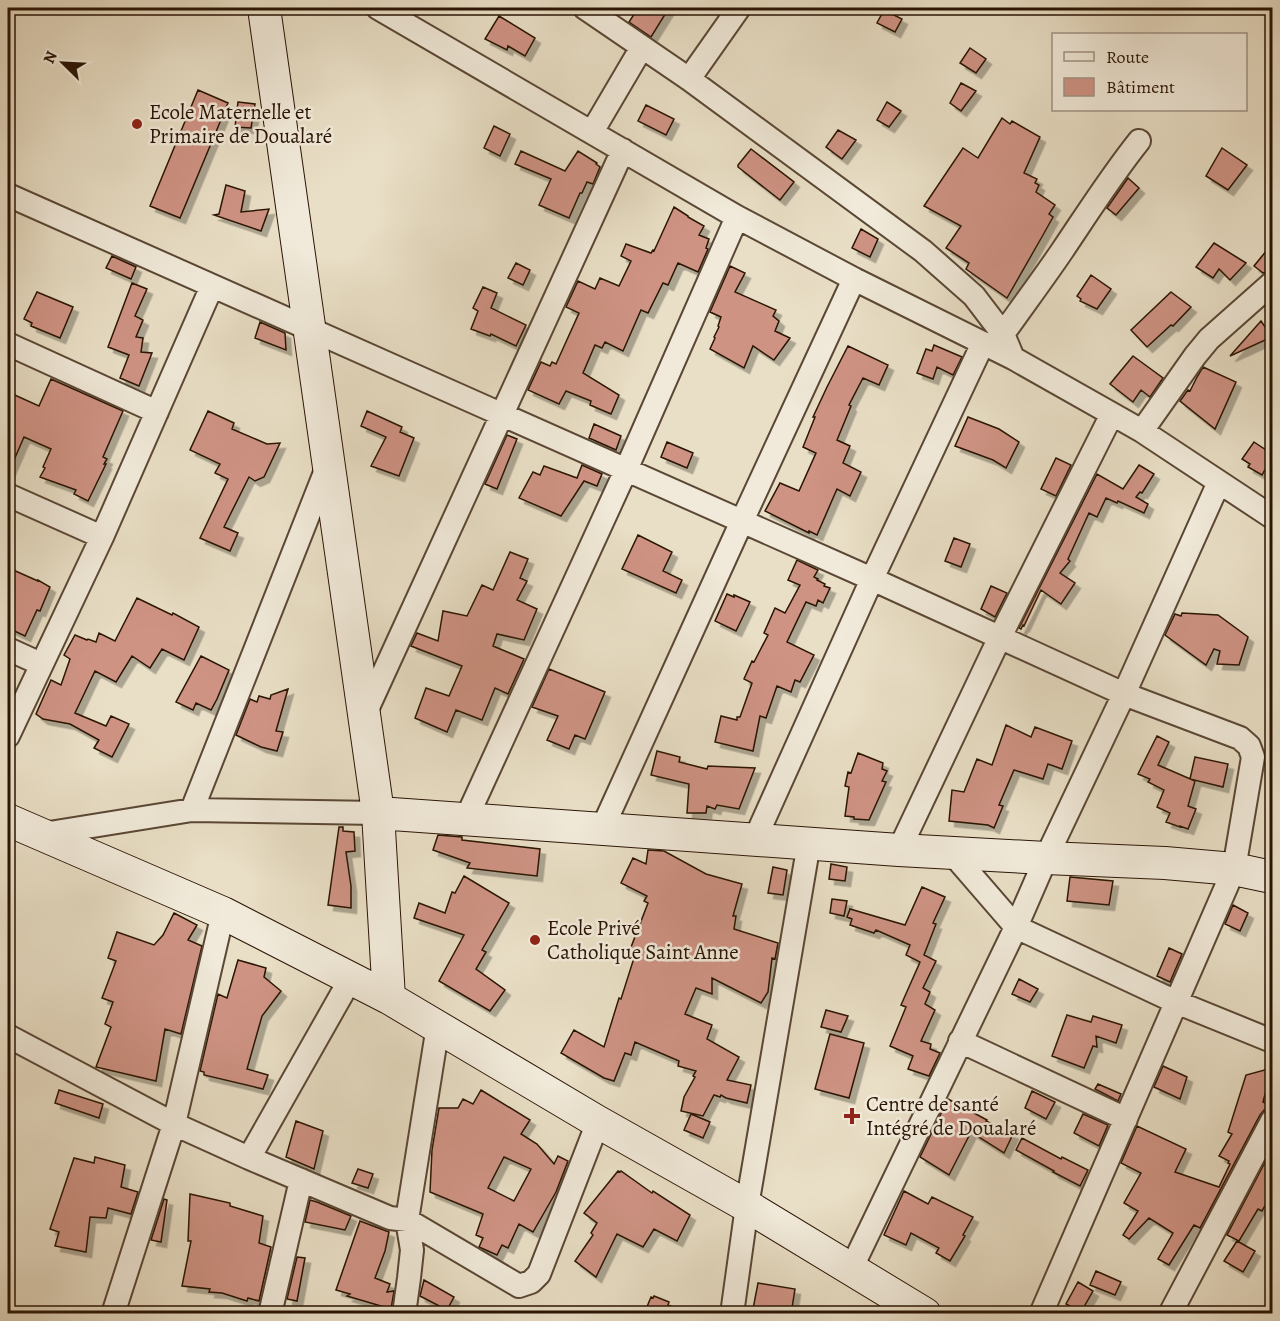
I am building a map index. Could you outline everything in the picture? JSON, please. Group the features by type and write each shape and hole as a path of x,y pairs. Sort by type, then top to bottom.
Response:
{"street":[{"path":"264,8 378,813 389,998"},
{"path":"378,8 737,216 854,279 970,338 993,338"},
{"path":"585,8 689,79 923,251 974,296 993,338 1013,358 1142,431 1272,517"},
{"path":"689,79 739,8"},
{"path":"592,132 642,47"},
{"path":"755,839 872,579 993,338 1061,252 1091,206 1140,141"},
{"path":"364,716 623,150"},
{"path":"8,195 872,579 1124,694 1240,738 1249,746 1253,758 1234,869 1041,1314"},
{"path":"466,819 626,470 737,216"},
{"path":"602,829 854,279"},
{"path":"1142,431 1209,339 1271,284"},
{"path":"8,736 102,537 212,286"},
{"path":"8,344 157,412"},
{"path":"899,850 1000,637 1112,414"},
{"path":"192,810 328,464"},
{"path":"851,1269 1016,927 1219,483"},
{"path":"8,495 102,537"},
{"path":"8,649 41,664"},
{"path":"43,834 192,810 378,813 899,850 1165,863 1234,869 1272,877"},
{"path":"8,820 223,913 389,998 598,1122 747,1206 925,1314"},
{"path":"732,1314 747,1206 809,843"},
{"path":"952,853 1016,927 1176,1002 1272,1041"},
{"path":"113,1314 174,1124 223,913"},
{"path":"249,1158 351,978"},
{"path":"404,1314 412,1250 407,1220 438,1026"},
{"path":"8,1036 174,1124 390,1218 407,1220 519,1286 531,1282 539,1274 598,1122"},
{"path":"960,1041 1126,1119"},
{"path":"1170,1314 1272,1121"},
{"path":"270,1314 301,1180"}],"building":[{"path":"638,8 669,8 651,37 629,22"},
{"path":"884,10 902,19 895,32 877,23"},
{"path":"499,16 535,38 525,56 508,46 507,50 485,39"},
{"path":"970,48 986,59 976,73 960,63"},
{"path":"961,83 976,91 961,111 950,103"},
{"path":"198,90 228,103 180,218 150,206"},
{"path":"238,102 255,104 251,128 235,127"},
{"path":"887,102 901,111 889,127 877,120"},
{"path":"646,105 674,119 666,135 638,121"},
{"path":"1002,118 1040,137 1024,173 1037,179 1035,183 1039,185 1036,192 1055,205 1049,214 1053,217 1007,298 966,269 969,263 946,248 961,226 924,206 963,148 978,158"},
{"path":"494,126 510,134 500,156 484,148"},
{"path":"838,130 856,140 842,159 826,147"},
{"path":"1222,148 1247,165 1228,190 1206,176"},
{"path":"751,149 794,182 780,200 738,167"},
{"path":"521,151 565,171 578,151 600,167 593,184 587,182 580,193 569,218 539,205 551,179 515,164"},
{"path":"1128,178 1139,188 1116,215 1107,208"},
{"path":"226,185 245,191 241,212 269,209 261,231 214,215 219,214"},
{"path":"674,207 704,226 699,235 709,239 706,248 708,249 698,272 678,263 668,285 663,283 648,313 641,310 623,351 605,342 602,348 595,345 583,373 619,395 611,414 590,405 591,401 566,391 559,404 528,390 541,362 550,366 552,362 556,364 579,313 566,307 578,281 595,289 600,278 619,286 631,261 621,256 626,244 651,253 654,251"},
{"path":"861,229 878,239 870,257 852,248"},
{"path":"1214,243 1246,263 1230,280 1219,269 1213,278 1196,267"},
{"path":"1272,244 1272,271 1263,273 1254,266"},
{"path":"112,256 136,267 131,279 106,268"},
{"path":"516,263 530,270 523,285 508,278"},
{"path":"730,266 745,273 735,292 776,310 773,316 779,321 775,331 790,338 774,360 753,346 744,368 710,349 721,317 710,312"},
{"path":"1091,275 1111,289 1097,309 1080,301 1081,299 1077,296"},
{"path":"132,283 147,289 135,316 143,320 136,337 143,338 141,352 152,353 139,386 120,378 129,355 108,347"},
{"path":"483,287 497,293 491,308 526,325 516,346 491,334 490,336 471,329 478,311 473,308"},
{"path":"37,292 73,307 60,338 31,326 32,323 24,319"},
{"path":"1171,292 1191,307 1173,326 1171,325 1147,347 1131,330"},
{"path":"1261,321 1272,337 1230,356"},
{"path":"260,322 285,333 286,350 255,338"},
{"path":"934,345 962,357 953,375 937,367 933,379 917,373 926,349 932,351"},
{"path":"848,346 888,365 879,385 863,378 849,405 851,406 837,440 850,446 843,463 861,472 850,496 837,489 817,535 765,511 780,483 799,491 816,453 803,447 815,417 813,417"},
{"path":"1133,356 1163,378 1150,397 1141,390 1133,402 1110,384"},
{"path":"1203,367 1236,382 1215,429 1180,401 1188,390 1190,391"},
{"path":"51,379 123,411 103,457 107,459 104,464 106,464 88,501 74,494 76,490 40,477 51,449 24,437 8,474 8,392 39,406"},
{"path":"208,411 234,423 232,429 267,444 280,443 264,477 255,481 249,477 224,527 238,533 230,551 200,538 228,479 215,473 220,464 190,450"},
{"path":"367,411 402,427 400,432 414,438 399,476 371,466 386,437 361,426"},
{"path":"968,417 999,429 1019,442 1006,468 993,460 955,446"},
{"path":"594,424 621,436 616,450 589,438"},
{"path":"507,435 517,439 497,489 485,484"},
{"path":"667,442 693,453 687,468 661,457"},
{"path":"1254,442 1272,454 1262,475 1248,467 1250,464 1242,459"},
{"path":"1056,458 1071,465 1056,496 1041,489"},
{"path":"582,465 602,474 597,486 584,481 561,516 519,498 533,472 540,475 544,466 577,478"},
{"path":"1139,465 1154,474 1142,493 1140,492 1136,497 1148,504 1144,513 1106,498 1097,517 1089,513 1068,559 1070,561 1060,573 1075,583 1061,604 1041,590 1024,626 1019,628 1097,474 1123,489"},
{"path":"638,535 672,552 663,571 682,580 676,593 622,569"},
{"path":"954,538 970,544 961,567 945,561"},
{"path":"510,552 528,559 520,578 527,581 517,600 537,609 524,640 497,634 493,646 524,659 508,694 495,688 482,720 456,710 447,732 415,718 426,688 449,696 462,666 411,646 417,633 438,641 443,611 467,616 482,585 493,590"},
{"path":"797,560 818,570 814,577 830,588 823,603 818,600 816,606 806,602 787,642 814,655 800,682 795,680 791,692 777,686 766,718 760,716 753,751 715,742 721,716 737,720 737,717 740,717 752,683 744,679 768,635 764,633 775,608 785,613 800,585 788,580"},
{"path":"11,569 50,587 40,611 37,610 25,636 8,628 8,578"},
{"path":"991,586 1007,593 995,617 981,609"},
{"path":"727,594 750,602 736,631 715,621"},
{"path":"137,598 199,627 184,660 162,649 150,668 132,656 116,682 95,671 75,713 106,726 111,716 129,724 112,757 94,748 99,740 70,724 43,719 36,714 51,680 61,685 70,659 64,655 75,635 96,642 99,633 115,641"},
{"path":"1182,613 1218,615 1248,637 1239,665 1217,664 1220,651 1214,649 1206,665 1165,635 1175,614 1181,616"},
{"path":"201,656 229,670 211,710 196,703 193,710 176,702"},
{"path":"549,669 605,692 585,739 575,735 569,749 547,740 558,716 532,707"},
{"path":"288,689 276,731 283,732 277,751 261,747 236,735 250,699 257,702 259,696 270,699 271,695"},
{"path":"1006,725 1031,737 1035,727 1072,741 1062,769 1048,764 1043,779 1014,770 999,805 1003,806 994,828 988,825 949,821 952,790 964,792 977,759 992,765"},
{"path":"1157,736 1169,742 1158,765 1195,781 1188,806 1196,809 1188,829 1166,822 1170,813 1157,807 1164,790 1148,782 1150,779 1138,774"},
{"path":"657,751 680,757 679,762 707,769 708,766 755,768 739,809 717,805 715,809 707,806 706,813 687,813 689,784 651,775"},
{"path":"858,753 883,763 882,769 887,771 882,781 886,782 869,820 845,816 849,787 845,786 848,772 851,773"},
{"path":"1195,757 1228,764 1223,787 1190,779"},
{"path":"339,827 343,827 343,831 354,832 355,851 346,852 351,886 351,908 328,905"},
{"path":"438,835 540,849 537,876 467,868 470,863 433,850"},
{"path":"648,850 664,851 706,874 742,884 733,916 736,916 734,929 778,943 775,959 772,958 768,992 761,1003 712,978 712,994 696,988 685,1014 712,1025 707,1039 739,1057 727,1080 751,1085 747,1103 714,1095 703,1116 681,1111 684,1097 696,1071 678,1066 679,1061 635,1042 631,1055 625,1053 614,1081 604,1078 561,1053 574,1030 604,1047 634,958 628,955 648,903 644,901 647,896 621,883 633,858 646,864"},
{"path":"831,864 847,867 845,881 829,879"},
{"path":"773,867 787,870 783,895 768,893"},
{"path":"464,876 509,903 482,950 486,952 476,969 505,990 490,1011 439,981 464,935 414,918 419,903 445,913 452,892 455,893"},
{"path":"1070,877 1113,881 1109,905 1067,901"},
{"path":"922,887 945,897 933,923 936,924 924,955 936,961 923,988 930,992 925,1004 935,1010 921,1041 931,1044 930,1049 940,1053 929,1076 908,1069 913,1056 890,1046 906,1007 901,1005 920,962 906,955 910,945 876,930 874,933 850,925 852,919 847,917 850,909 905,925"},
{"path":"832,899 847,901 844,916 830,913"},
{"path":"1233,905 1248,913 1240,931 1225,924"},
{"path":"174,913 197,925 188,940 202,946 181,1034 165,1029 156,1081 96,1067 111,1027 105,1024 113,1002 102,998 116,961 108,958 117,932 154,945 163,935"},
{"path":"1169,948 1182,954 1170,982 1157,976"},
{"path":"238,960 266,968 264,977 281,991 262,1016 247,1069 268,1075 263,1089 204,1075 204,1072 200,1071 218,994 227,998"},
{"path":"1019,979 1038,989 1030,1002 1012,994"},
{"path":"826,1010 848,1016 841,1032 821,1027"},
{"path":"1067,1015 1091,1022 1093,1016 1122,1025 1116,1043 1096,1036 1097,1047 1093,1046 1084,1068 1052,1056"},
{"path":"830,1034 864,1043 849,1098 815,1089"},
{"path":"1163,1066 1187,1077 1180,1099 1154,1087"},
{"path":"1272,1068 1263,1102 1270,1105 1269,1108 1260,1115 1200,1228 1194,1225 1169,1265 1158,1259 1173,1233 1149,1218 1129,1239 1123,1235 1138,1211 1124,1203 1141,1173 1121,1163 1137,1126 1186,1149 1175,1172 1219,1187 1230,1164 1229,1161 1219,1156 1232,1134 1228,1132 1246,1075"},
{"path":"1098,1084 1121,1094 1118,1101 1095,1089"},
{"path":"59,1090 103,1104 99,1118 55,1103"},
{"path":"481,1090 530,1120 521,1134 537,1144 554,1164 558,1156 568,1161 556,1192 533,1232 519,1224 508,1248 502,1245 497,1255 479,1247 483,1238 476,1235 483,1214 430,1192 432,1150 439,1108 458,1108 463,1099 473,1104","holes":["504,1157 531,1169 514,1201 488,1188"]},
{"path":"1032,1091 1055,1102 1046,1119 1025,1108"},
{"path":"948,1099 1013,1134 1004,1153 971,1132 949,1175 920,1157"},
{"path":"691,1114 710,1122 703,1138 684,1130"},
{"path":"1083,1114 1108,1125 1099,1146 1074,1133"},
{"path":"296,1121 323,1131 314,1169 286,1157"},
{"path":"1022,1138 1061,1159 1062,1157 1088,1170 1080,1186 1016,1150"},
{"path":"1272,1149 1272,1193 1262,1211 1258,1209 1239,1241 1227,1235"},
{"path":"95,1157 125,1165 121,1187 138,1192 131,1214 108,1208 106,1218 90,1217 86,1252 55,1246 59,1232 50,1229 74,1158 94,1163"},
{"path":"358,1169 373,1174 368,1188 352,1183"},
{"path":"618,1171 690,1215 677,1241 654,1229 643,1247 617,1234 596,1277 575,1261 593,1235 591,1233 597,1223 584,1213"},
{"path":"904,1191 928,1204 932,1197 973,1217 950,1261 936,1253 939,1248 911,1233 906,1245 884,1235"},
{"path":"190,1194 230,1203 230,1206 263,1216 259,1243 271,1247 259,1301 248,1298 247,1301 222,1293 209,1292 210,1289 182,1286 191,1241 188,1241"},
{"path":"164,1199 167,1200 161,1242 151,1240"},
{"path":"310,1200 351,1216 345,1230 305,1222"},
{"path":"360,1221 389,1232 375,1278 390,1284 387,1292 394,1291 391,1309 347,1296 350,1294 336,1290"},
{"path":"1237,1241 1255,1251 1243,1272 1224,1261"},
{"path":"297,1257 305,1258 297,1301 287,1299"},
{"path":"1096,1271 1121,1282 1115,1295 1090,1285"},
{"path":"424,1280 454,1297 447,1310 420,1296"},
{"path":"1078,1282 1093,1291 1081,1312 1066,1304"},
{"path":"758,1283 795,1289 791,1314 752,1314"},
{"path":"651,1297 669,1302 668,1305 687,1314 644,1314"}],"place":[{"name":"Ecole Maternelle et Primaire de Doualaré","path":"137,124"},
{"name":"Ecole Privé Catholique Saint Anne","path":"535,940"},
{"name":"Centre de santé Intégré de Doualaré","path":"852,1116"}]}
